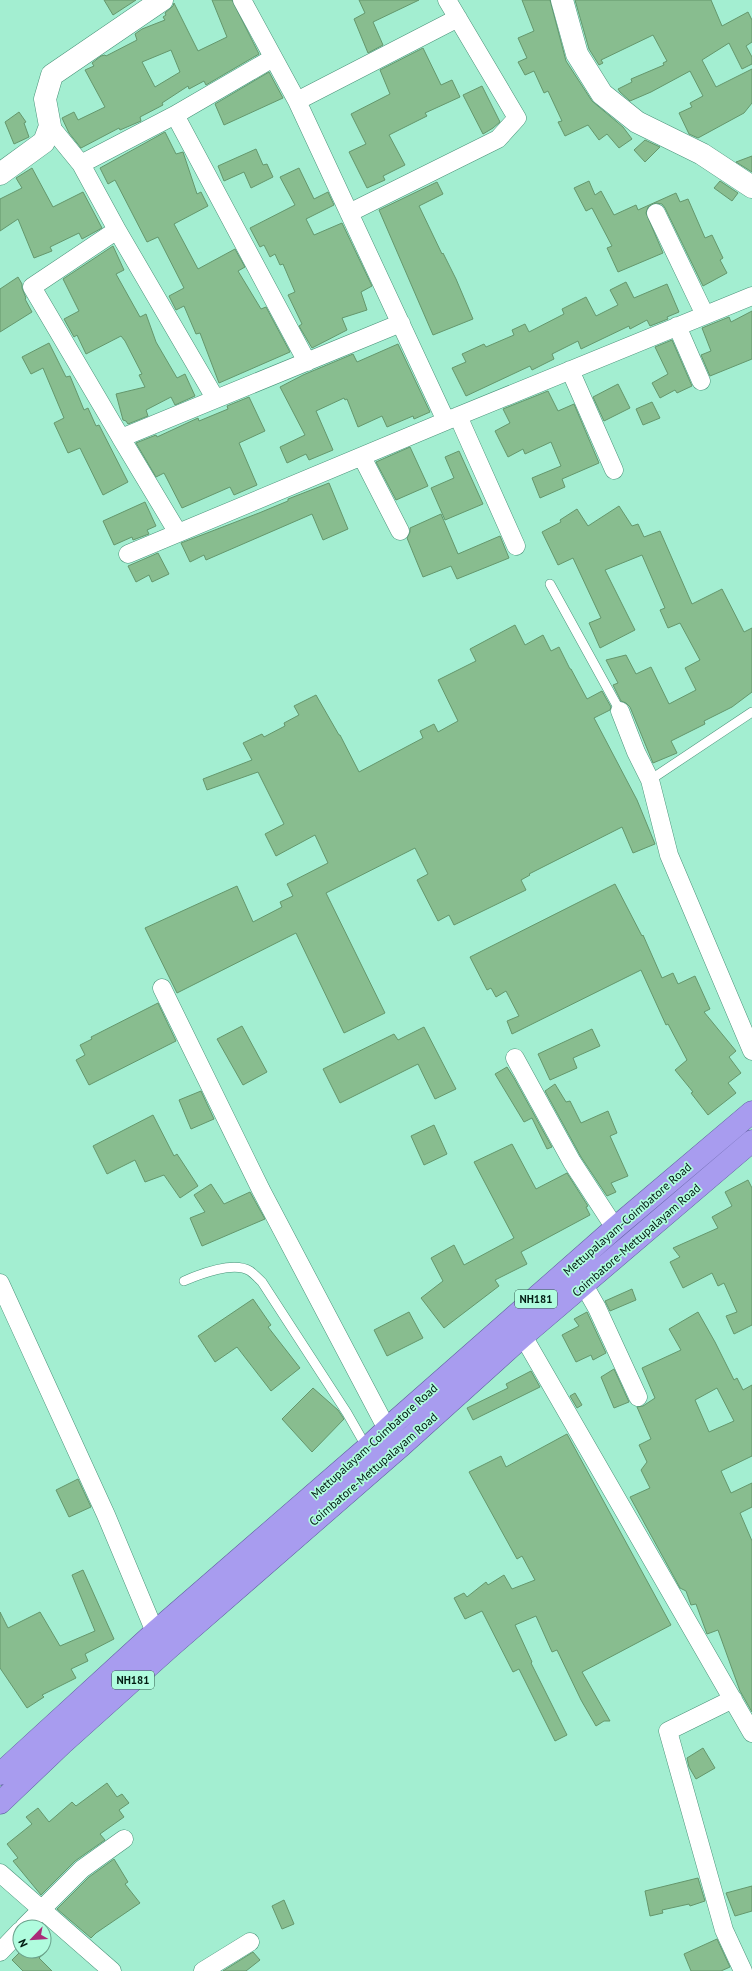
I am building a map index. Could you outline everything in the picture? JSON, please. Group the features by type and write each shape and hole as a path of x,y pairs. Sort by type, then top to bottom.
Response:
{"highway":[{"name":"Mettupalayam-Coimbatore Road","path":"0,1774 255,1544 329,1494 367,1448 394,1438 615,1228 752,1112"},
{"name":"Coimbatore-Mettupalayam Road","path":"0,1803 63,1743 268,1561 329,1494 394,1438 523,1336 752,1141"}],"street":[{"path":"162,0 52,75 45,99 50,126 81,164 117,230 215,398"},
{"path":"242,0 297,101 400,323 452,419 516,546"},
{"path":"349,213 498,139 517,118 447,0"},
{"path":"562,0 576,54 602,94 637,122 702,154 752,187"},
{"path":"297,101 458,18"},
{"path":"81,164 175,115 273,58"},
{"path":"175,115 306,362"},
{"path":"0,174 44,142 50,126"},
{"path":"656,213 705,315"},
{"path":"117,230 32,286 178,533"},
{"path":"128,554 752,296"},
{"path":"121,438 400,323"},
{"path":"677,326 701,381"},
{"path":"570,370 614,470"},
{"path":"362,457 400,531"},
{"path":"620,711 636,752 650,780 669,855 752,1051"},
{"path":"162,988 261,1190 394,1438"},
{"path":"515,1058 572,1162 615,1228"},
{"path":"0,1283 106,1515 156,1632"},
{"path":"584,1285 597,1308 638,1397"},
{"path":"523,1336 752,1733"},
{"path":"733,1699 668,1731 724,1930 741,1970"},
{"path":"32,1919 82,1869 124,1839"},
{"path":"0,1873 112,1971"},
{"path":"0,1952 12,1939"},
{"path":"203,1971 250,1942"}],"lane":[{"path":"550,584 620,711"},
{"path":"650,780 752,712"},
{"path":"184,1281 208,1271 235,1269 249,1270 262,1282 347,1413 367,1448"}],"building":[{"path":"104,0 136,0 113,15"},
{"path":"212,0 232,0 259,54 206,85 204,81 189,89 188,86 162,103 163,105 140,117 141,121 120,130 119,128 81,148 69,133 62,118 74,112 78,120 105,107 85,70 94,66 92,63 101,56 106,56 137,40 135,34 142,29 165,20 163,17 166,15 165,13 173,6 174,3 198,51 227,37","holes":["171,50 180,72 155,87 142,62"]},
{"path":"359,0 419,0 373,22 383,45 368,53 354,19 365,13"},
{"path":"522,0 550,0 566,61 592,101 623,127 632,139 619,148 607,134 599,140 588,125 565,136 558,122 562,121 548,91 544,93 534,71 525,75 518,62 527,58 518,38 534,31"},
{"path":"575,0 711,0 722,26 748,12 752,20 752,42 746,46 752,57 752,64 742,69 729,43 702,60 716,87 752,69 752,103 744,113 698,138 689,134 679,113 692,107 690,103 703,96 690,71 651,92 630,101 618,89 632,82 631,79 664,65 663,63 667,61 653,35 601,60 603,63 599,65 589,49"},
{"path":"423,48 441,85 452,80 460,97 425,113 427,116 389,135 405,165 383,176 385,180 367,188 349,152 366,144 351,114 390,94 380,70"},
{"path":"269,72 283,98 224,125 215,104"},
{"path":"482,86 500,122 483,134 463,95"},
{"path":"19,112 26,122 24,123 29,137 14,144 5,122"},
{"path":"165,132 176,154 183,152 197,194 201,192 208,206 174,224 198,269 235,249 245,267 238,271 261,309 266,307 290,352 219,383 200,333 196,334 184,306 176,310 169,296 184,288 158,237 147,242 115,180 108,184 100,168"},
{"path":"645,140 660,147 645,162 634,150"},
{"path":"256,149 263,165 267,164 273,177 251,188 244,172 224,181 218,166"},
{"path":"752,156 752,172 736,162"},
{"path":"32,168 53,207 83,192 102,228 82,239 79,233 50,247 52,251 34,258 18,219 0,231 0,199 22,188 16,178"},
{"path":"299,168 314,199 328,192 334,205 306,219 314,235 342,223 372,286 361,292 367,310 342,318 347,330 312,348 299,326 302,324 288,295 295,292 283,264 280,265 275,254 270,257 264,245 260,247 250,228 295,205 280,177"},
{"path":"589,181 595,195 601,191 614,215 636,205 638,210 676,193 680,202 688,199 705,238 712,235 723,258 720,260 727,273 703,286 665,208 662,204 656,203 648,207 646,213 663,253 618,272 607,248 612,246 592,208 586,211 574,188"},
{"path":"720,181 738,193 732,201 714,188"},
{"path":"437,182 443,194 419,206 456,279 473,319 433,335 379,210"},
{"path":"113,246 124,270 116,274 140,317 146,314 156,342 177,378 185,374 195,396 175,405 171,397 146,410 148,416 128,424 123,420 116,394 145,387 139,375 142,374 125,341 121,336 86,354 77,335 74,337 64,319 79,311 63,279"},
{"path":"18,277 22,284 25,299 32,312 0,332 0,289"},
{"path":"626,282 634,298 667,284 679,312 667,317 668,319 650,326 647,320 630,329 629,326 581,349 578,341 552,354 554,359 532,370 530,366 466,396 452,368 466,362 462,354 484,344 486,347 514,335 512,330 525,324 529,332 564,314 562,309 586,297 596,316 618,305 610,290"},
{"path":"752,311 752,359 710,376 701,355 711,351 702,328 729,317 731,322"},
{"path":"672,340 692,386 677,393 675,390 660,398 652,383 668,374 655,347"},
{"path":"49,343 66,377 70,376 84,410 88,408 96,426 99,425 128,482 103,495 80,448 68,453 54,423 64,418 43,368 31,374 22,357"},
{"path":"398,344 430,412 414,419 413,416 387,427 382,416 358,427 347,399 345,400 344,398 316,411 333,450 309,460 306,454 287,463 280,447 305,435 280,387 303,375 353,354 357,362"},
{"path":"618,384 630,408 604,421 593,397"},
{"path":"548,391 558,411 574,404 599,463 562,479 565,487 540,498 532,478 561,466 551,442 525,454 523,449 508,457 495,431 510,423 503,409"},
{"path":"249,397 265,431 239,443 257,485 234,495 230,487 182,508 164,473 156,477 136,443 156,435 157,437 198,418 199,421 228,409 227,406"},
{"path":"652,402 660,418 643,425 636,409"},
{"path":"410,447 428,486 396,500 376,462"},
{"path":"459,451 483,504 445,520 431,488 454,478 445,457"},
{"path":"329,483 348,529 323,540 312,514 206,560 204,555 190,562 181,543 259,513 288,501 288,499"},
{"path":"145,502 156,526 147,530 149,534 133,540 132,537 114,545 103,521"},
{"path":"619,506 632,526 638,524 644,537 660,531 692,604 722,589 744,632 752,628 752,692 732,707 704,721 705,724 671,741 677,753 653,763 630,707 621,701 613,685 618,683 606,660 626,655 636,674 651,667 669,704 696,690 685,668 700,660 680,623 668,628 660,610 665,608 642,555 605,570 635,630 600,648 589,623 601,618 573,558 558,565 542,532 561,522 560,520 577,509 588,526"},
{"path":"441,514 458,554 500,536 509,558 457,579 451,566 423,577 407,538 410,528"},
{"path":"158,553 169,574 152,582 149,575 136,582 128,566"},
{"path":"515,625 525,645 543,635 551,651 559,647 587,699 602,691 611,707 610,710 594,718 637,800 655,844 633,853 622,827 529,874 530,875 521,880 526,890 454,925 449,915 438,921 417,880 428,874 415,848 326,893 385,1013 344,1033 296,933 177,993 145,928 237,886 253,922 282,907 280,902 293,896 287,884 328,863 315,835 276,856 265,834 284,824 258,772 207,790 203,779 252,760 243,743 262,734 264,737 285,726 284,723 299,715 294,706 316,695 340,735 359,772 423,738 420,731 434,724 438,732 458,721 438,680 476,661 470,649"},
{"path":"615,884 642,936 643,935 662,978 673,973 678,984 695,976 710,1009 704,1012 736,1051 729,1057 741,1073 728,1083 736,1093 708,1115 691,1093 693,1092 675,1070 687,1060 668,1024 666,1025 641,970 512,1034 507,1021 519,1016 506,991 496,997 491,988 487,990 470,957"},
{"path":"158,1003 176,1041 89,1085 76,1060 85,1055 80,1045 92,1039 91,1037"},
{"path":"242,1026 267,1072 243,1085 217,1039"},
{"path":"424,1027 456,1089 435,1099 418,1064 340,1103 323,1069 394,1034 398,1040"},
{"path":"592,1029 600,1046 573,1058 577,1068 550,1080 538,1054"},
{"path":"507,1067 552,1147 547,1149 532,1118 524,1122 495,1074"},
{"path":"555,1084 566,1102 570,1101 581,1123 608,1111 617,1133 610,1136 628,1176 611,1183 616,1192 607,1196 581,1157 545,1091"},
{"path":"201,1091 214,1119 191,1129 179,1100"},
{"path":"153,1115 174,1156 177,1154 198,1186 180,1198 164,1175 145,1182 135,1160 107,1174 93,1146"},
{"path":"434,1125 447,1154 424,1165 411,1136"},
{"path":"512,1144 536,1189 567,1173 588,1206 586,1207 590,1215 521,1252 527,1264 495,1280 499,1286 444,1328 421,1298 443,1281 431,1258 454,1245 464,1265 514,1238 474,1162"},
{"path":"748,1180 752,1188 752,1325 734,1334 726,1316 737,1312 724,1283 718,1286 712,1273 683,1288 670,1262 680,1257 673,1248 718,1228 712,1217 732,1206 725,1192"},
{"path":"211,1184 224,1204 250,1192 265,1219 202,1246 190,1218 205,1212 194,1195"},
{"path":"632,1289 636,1300 610,1311 605,1301"},
{"path":"253,1299 271,1325 268,1327 300,1368 271,1391 237,1347 215,1362 198,1336"},
{"path":"409,1312 423,1338 387,1356 374,1330"},
{"path":"587,1312 606,1353 593,1360 591,1355 576,1362 562,1335 579,1326 574,1319"},
{"path":"698,1312 734,1380 737,1378 743,1390 752,1385 752,1456 721,1471 731,1493 752,1483 752,1507 740,1513 752,1541 752,1712 740,1691 718,1630 707,1634 696,1604 691,1605 686,1591 680,1588 630,1497 650,1488 641,1470 647,1462 639,1445 651,1439 637,1407 643,1406 655,1398 642,1368 681,1350 669,1329","holes":["717,1388 734,1421 709,1432 695,1400"]},
{"path":"614,1369 629,1402 614,1408 601,1377"},
{"path":"531,1371 540,1387 473,1420 467,1408 508,1388 506,1384"},
{"path":"313,1388 338,1410 344,1419 312,1452 282,1419"},
{"path":"575,1393 582,1405 577,1408 570,1396"},
{"path":"567,1434 671,1625 582,1672 610,1721 604,1721 596,1726 581,1700 557,1650 552,1652 536,1616 515,1625 532,1662 531,1663 567,1735 555,1741 519,1669 513,1672 482,1611 465,1619 454,1598 464,1593 467,1597 486,1582 488,1585 504,1575 512,1589 535,1580 522,1556 517,1559 469,1472 501,1456 506,1467"},
{"path":"78,1479 91,1507 69,1517 56,1490"},
{"path":"83,1570 114,1639 85,1654 88,1661 71,1669 76,1678 42,1695 44,1697 27,1708 0,1668 0,1612 8,1628 40,1612 60,1646 95,1631 72,1575"},
{"path":"703,1748 715,1768 696,1779 689,1767 687,1758"},
{"path":"107,1783 117,1797 122,1794 129,1803 119,1810 124,1817 100,1834 105,1840 75,1861 41,1895 13,1861 18,1858 7,1844 32,1824 26,1817 38,1808 49,1822 72,1802 76,1806"},
{"path":"114,1859 128,1882 125,1884 140,1903 91,1938 57,1909 89,1877"},
{"path":"698,1878 705,1901 690,1906 689,1904 662,1910 663,1913 650,1916 645,1891"},
{"path":"752,1886 752,1911 735,1916 726,1893"},
{"path":"284,1900 294,1924 282,1929 272,1906"},
{"path":"717,1939 730,1967 721,1971 691,1971 684,1954"},
{"path":"253,1952 260,1960 246,1971 223,1971"},
{"path":"40,1959 52,1971 23,1971 12,1960"}]}
